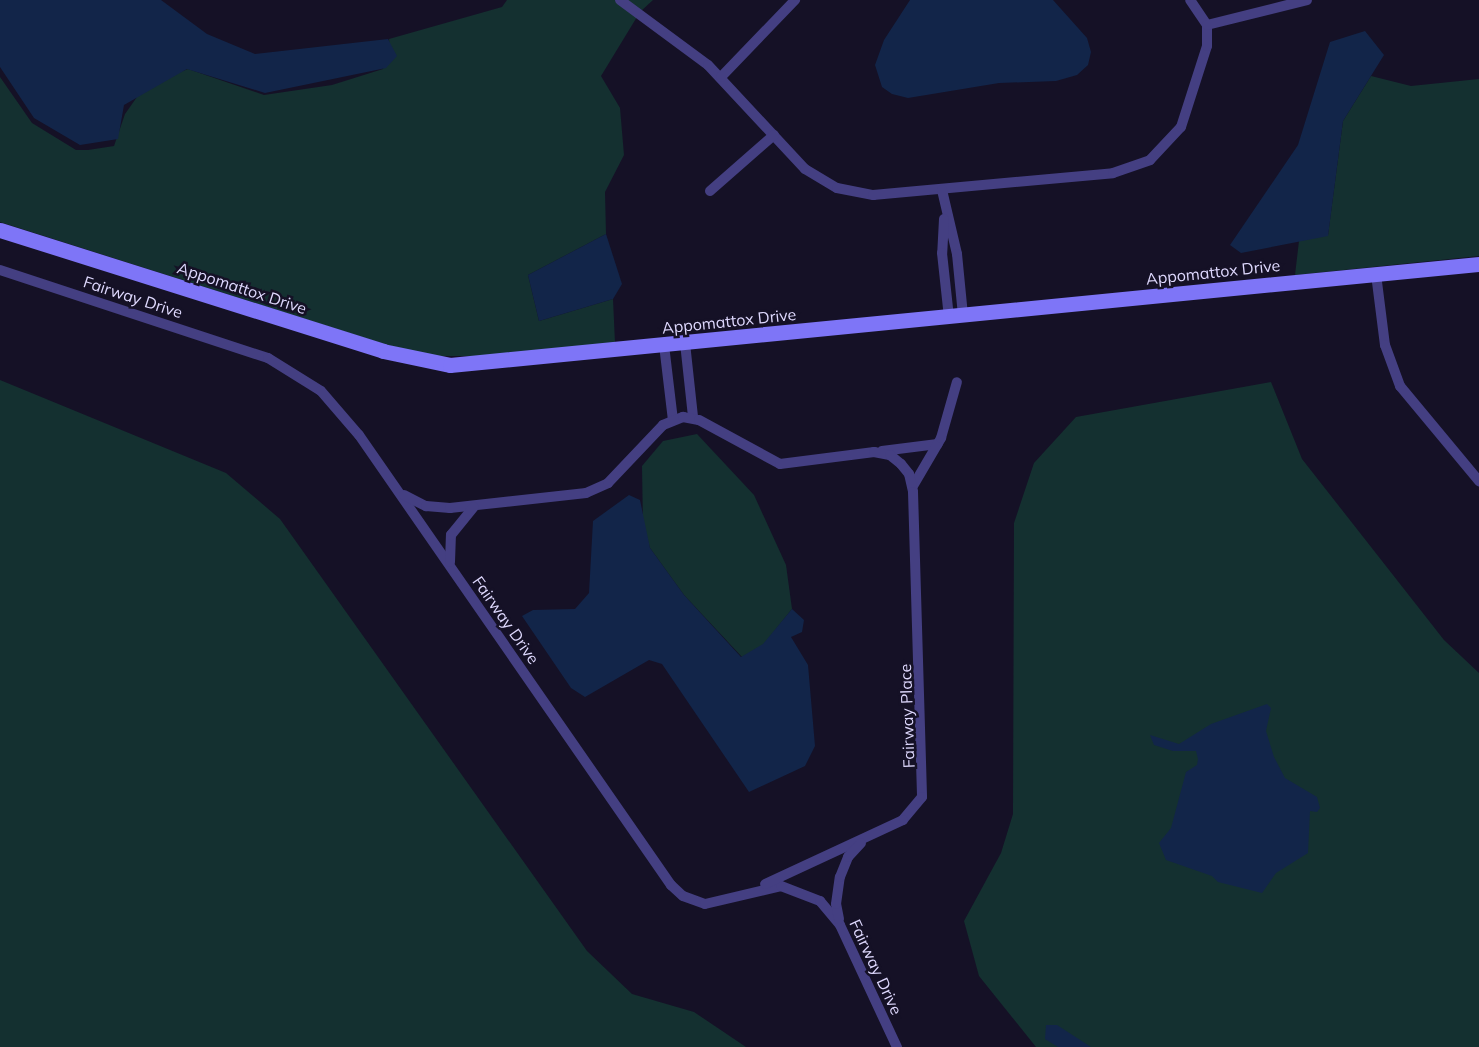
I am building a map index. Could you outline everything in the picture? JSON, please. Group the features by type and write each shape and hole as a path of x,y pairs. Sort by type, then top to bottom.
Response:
{"street":[{"path":"620,0 678,40 721,77 805,169 837,188 873,195 1113,173 1150,160 1168,145 1185,119 1207,46 1207,25 1190,0"},
{"path":"721,77 795,0"},
{"path":"1207,25 1307,0"},
{"path":"710,191 774,135"},
{"path":"942,190 945,213 942,252 956,316"},
{"name":"Appomattox Drive","path":"0,230 419,361 477,364 1479,264"},
{"name":"Fairway Drive","path":"0,270 282,365 333,403 393,485 671,885 683,896 705,904 728,902 746,892 768,886 795,889 825,905 840,925 897,1047"},
{"path":"1376,274 1385,345 1400,386 1479,481"},
{"path":"685,343 693,417"},
{"path":"664,345 673,420"},
{"path":"912,492 916,475 938,444 957,382"},
{"path":"393,485 407,498 426,506 475,506 598,489 673,420 693,417 780,464 938,444"},
{"name":"Fairway Place","path":"746,892 912,813 924,791 912,492 909,474 901,464 890,455 874,452"},
{"path":"453,571 448,552 451,535 461,519 475,506"},
{"path":"840,925 836,898 844,865 854,849 876,832"}],"green space":[{"path":"507,0 653,0 640,12 601,76 620,108 624,155 605,192 606,234 528,275 539,321 613,299 615,343 476,356 433,356 384,344 0,222 0,77 32,123 76,150 88,150 114,146 125,114 144,87 188,69 264,95 332,85 383,69 390,52 389,39 502,7"},
{"path":"1371,76 1411,86 1479,79 1479,256 1295,275 1299,241 1328,235 1343,121"},
{"path":"0,380 226,473 280,519 587,951 632,994 694,1012 746,1047 0,1047"},
{"path":"1271,382 1302,459 1444,640 1479,673 1479,1047 1036,1047 979,976 964,921 1001,853 1013,814 1014,523 1034,463 1076,417"},
{"path":"697,434 754,495 786,565 792,609 763,645 742,657 684,595 650,548 643,525 642,466 663,441"}],"water":[{"path":"0,0 161,0 207,34 255,54 388,39 397,56 386,68 265,93 187,69 124,105 118,139 80,145 34,118 0,67"},
{"path":"910,0 1053,0 1087,38 1091,52 1088,65 1077,75 1056,81 999,83 908,98 892,94 882,87 875,65 884,40"},
{"path":"1365,31 1384,55 1343,121 1328,236 1241,253 1230,245 1298,145 1330,42"},
{"path":"606,234 622,284 613,299 539,321 528,275"},
{"path":"629,495 640,500 650,548 684,595 741,657 763,644 792,609 804,620 802,632 791,637 808,665 815,746 805,766 749,792 662,664 649,660 585,697 571,688 522,616 533,610 575,609 589,593 593,521"},
{"path":"1267,704 1271,708 1266,731 1274,757 1285,778 1317,797 1320,808 1317,812 1310,811 1308,853 1276,873 1262,893 1218,882 1212,876 1166,860 1159,843 1171,828 1186,772 1197,765 1198,759 1196,751 1173,751 1154,745 1150,735 1179,744 1211,724"},
{"path":"1046,1025 1057,1025 1091,1047 1058,1047 1045,1039"}]}
